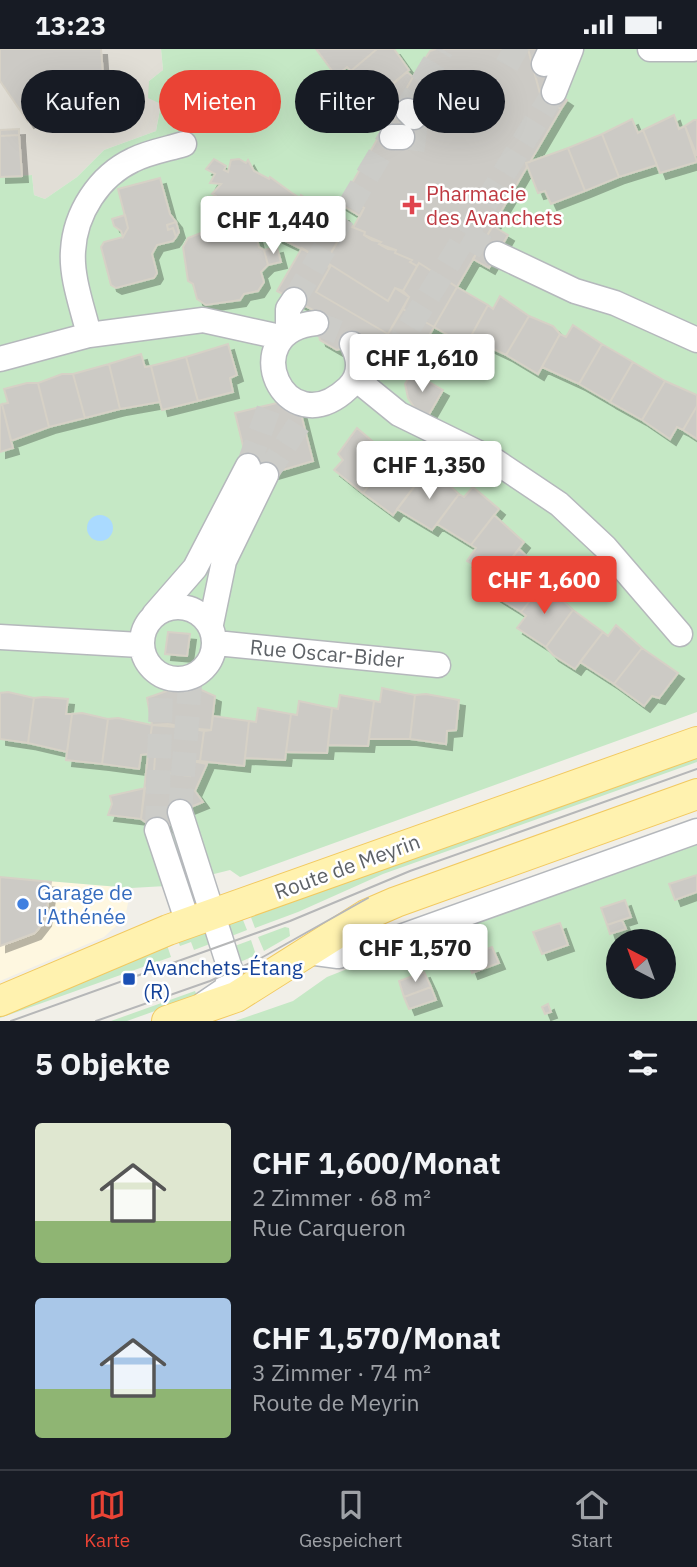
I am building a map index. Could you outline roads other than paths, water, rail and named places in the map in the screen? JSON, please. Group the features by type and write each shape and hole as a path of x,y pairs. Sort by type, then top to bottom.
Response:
{"main road":[{"name":"Route de Meyrin","path":"0,1001 200,918 697,742"},
{"path":"178,1017 236,997 366,915 396,902 697,794"}],"street":[{"path":"551,54 572,49"},
{"path":"554,92 572,49"},
{"path":"650,49 693,49"},
{"path":"89,335 75,278 73,251 91,197 102,181 134,159 184,143"},
{"path":"497,254 576,291 615,303 697,339"},
{"path":"270,405 275,380 273,365 284,333 288,309 294,300"},
{"path":"0,359 89,335 203,320 284,333 316,323"},
{"path":"352,344 358,361 356,379"},
{"path":"275,380 282,392 309,413 329,402 356,379 391,356"},
{"path":"356,379 399,414 495,461 559,504 606,547 680,634"},
{"path":"257,470 224,561 209,661 191,680 176,680 160,685 145,660 140,645 146,624 154,615 195,568 257,470"},
{"path":"154,615 166,609 185,608 204,616 214,634"},
{"name":"Rue Oscar-Bider","path":"214,634 439,665"},
{"path":"0,637 140,645"},
{"path":"180,812 200,918"},
{"path":"156,830 200,918 229,962 231,981 219,995 178,1017"},
{"path":"308,952 338,956 364,950 697,831"}],"water":[{"path":"100,515 109,519 113,528 109,537 100,541 91,537 87,528 91,519"}],"tunnel":[{"path":"294,300 442,49"},
{"path":"502,49 533,66 544,64"},
{"path":"391,357 554,92"},
{"path":"402,137 426,140 422,133"},
{"path":"465,235 497,254"},
{"path":"316,323 343,334 352,344"},
{"path":"248,466 270,405"},
{"path":"266,475 303,418"},
{"path":"180,812 190,685"},
{"path":"157,830 161,694"}],"tram line":[{"path":"11,1021 290,921 410,871 697,769"},
{"path":"96,1021 210,981 261,958 368,898"}],"place":[{"name":"Pharmacie des Avanchets","path":"412,205"},
{"name":"Garage de l'Athénée","path":"23,904"},
{"name":"Avanchets-Étang (R)","path":"129,979"}]}
